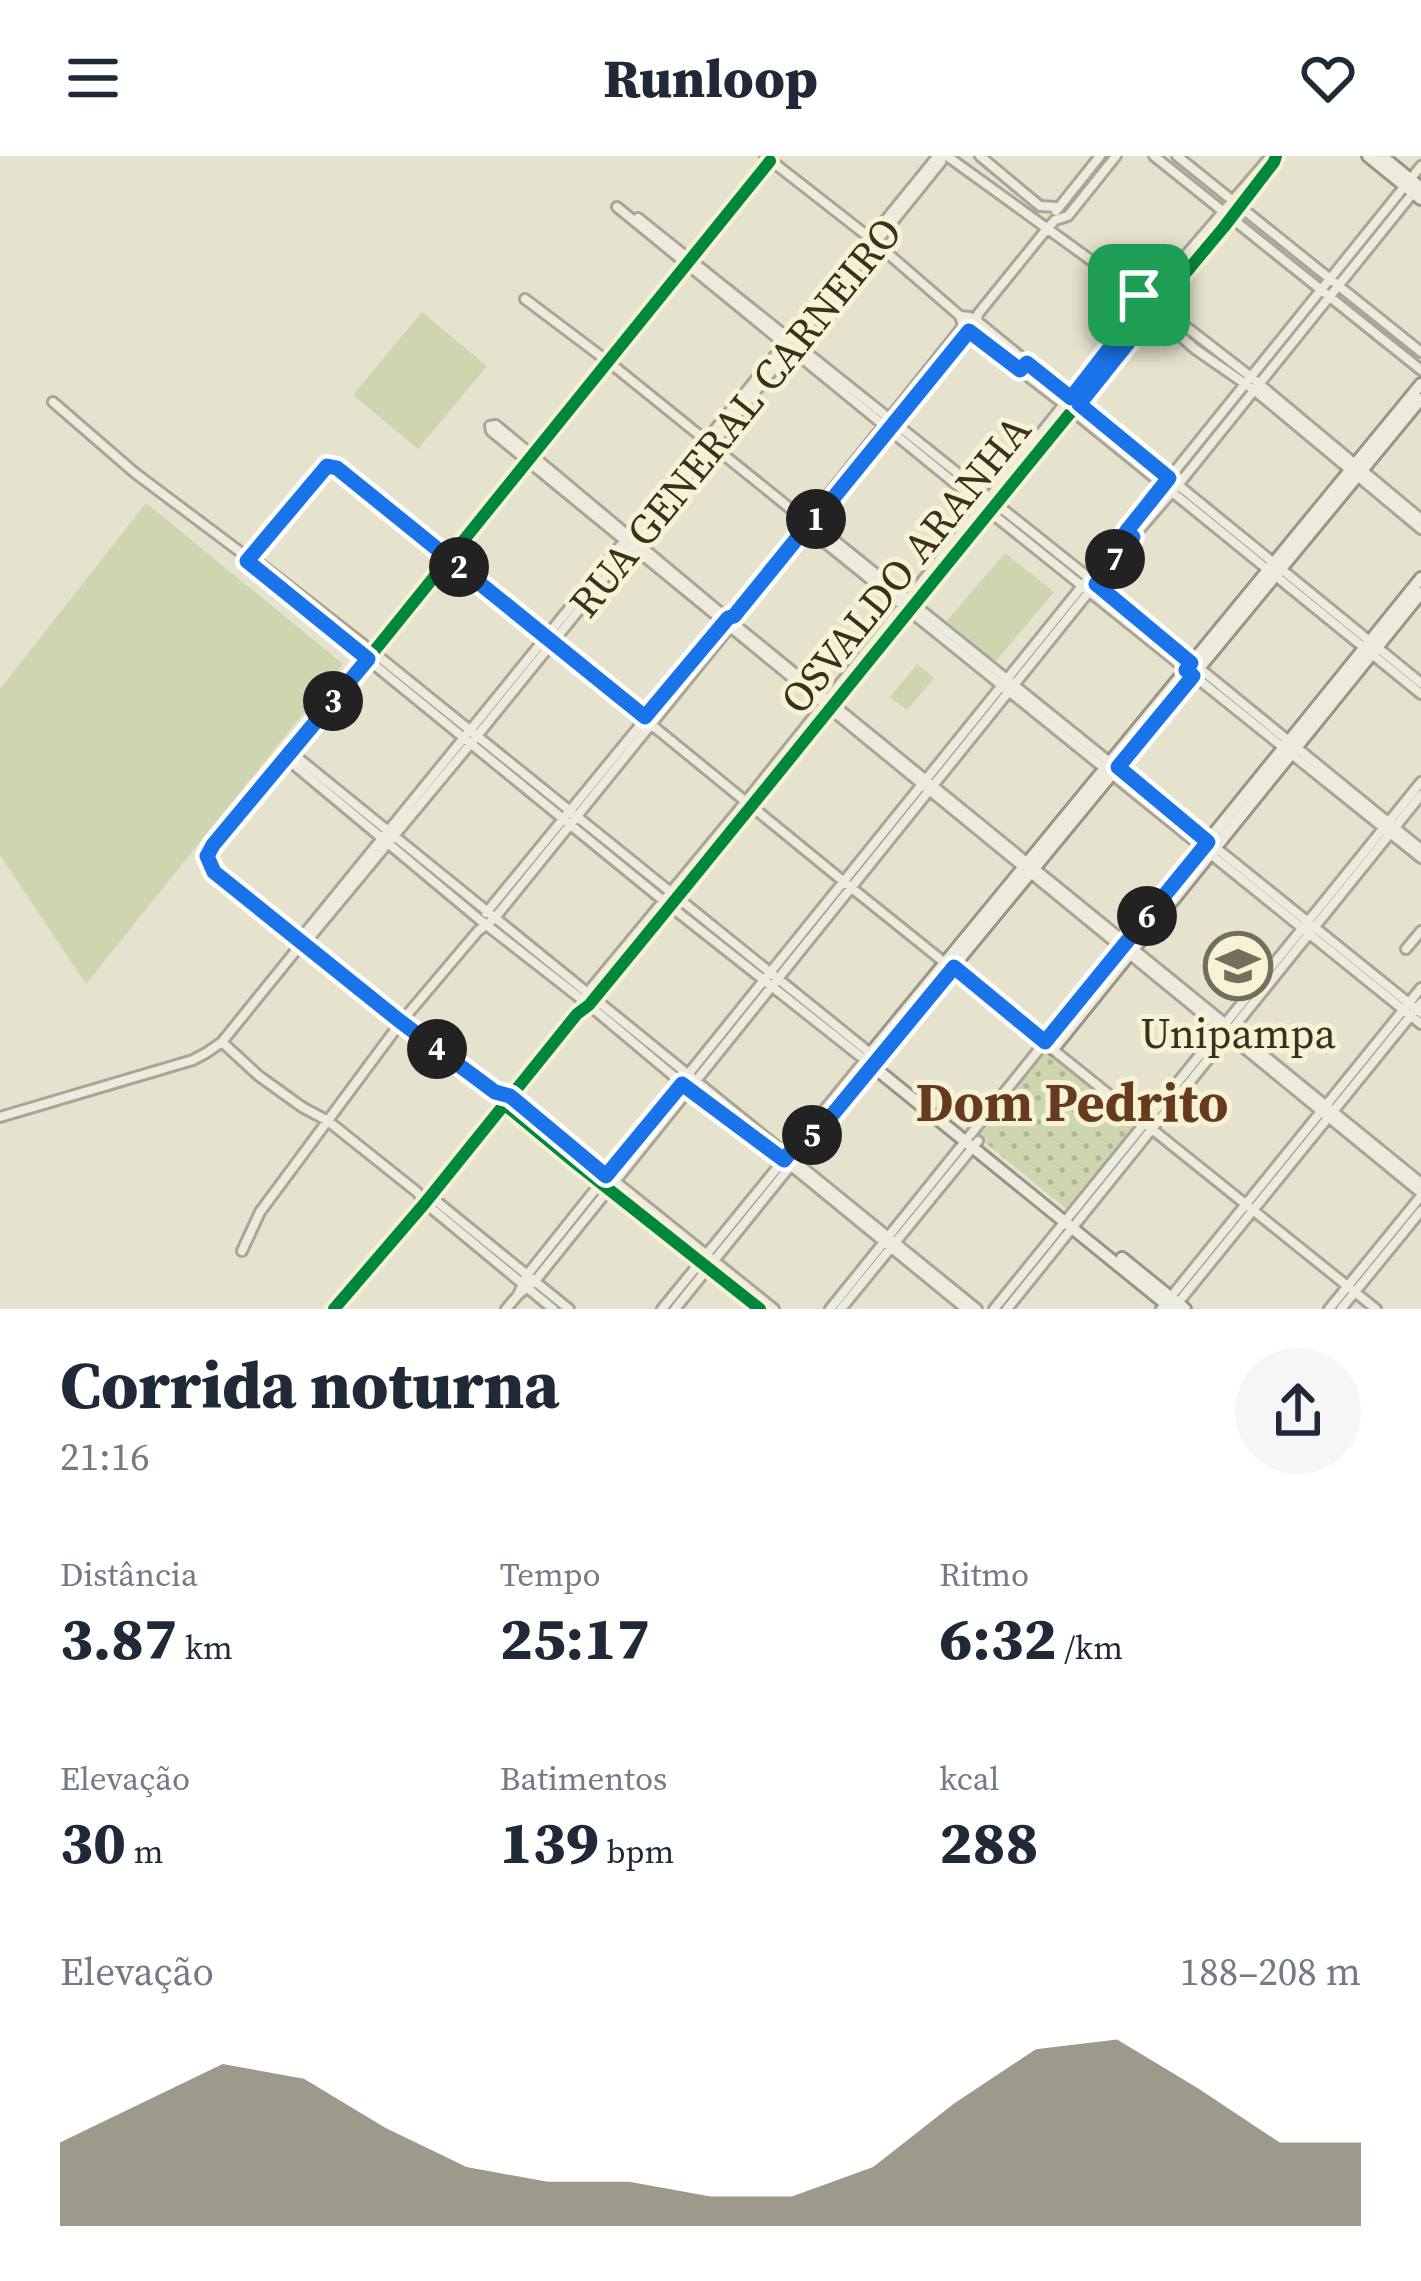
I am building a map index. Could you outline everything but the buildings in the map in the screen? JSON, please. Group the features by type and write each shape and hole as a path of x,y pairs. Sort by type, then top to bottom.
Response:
{"street":[{"path":"944,156 1144,299 1301,424 1421,529"},
{"name":"RUA GENERAL CARNEIRO","path":"222,1042 936,158 944,156"},
{"path":"980,156 1040,206 1057,207"},
{"path":"1055,220 1057,207 1100,156"},
{"path":"598,782 653,724 688,673 969,321 1055,220 1068,216 1115,156"},
{"path":"1154,156 1334,281 1421,352"},
{"path":"1177,156 1231,209 1421,370"},
{"name":"OSVALDO ARANHA","path":"334,1309 428,1200 1112,353 1213,239 1273,156"},
{"path":"1368,156 1416,188"},
{"path":"1382,156 1416,188"},
{"path":"774,1309 737,1285 507,1100 301,944 214,872 207,856 610,363 768,158 1421,690"},
{"path":"506,1309 771,980 852,887 1325,291 1416,188 1421,166"},
{"path":"689,261 617,208 619,205 689,261 1141,627 1192,670 1420,853"},
{"name":"OSVALDO ARANHA","path":"1112,353 1144,299 1231,209"},
{"path":"1204,232 1213,239"},
{"path":"525,299 1414,1009 1421,1024"},
{"path":"662,1309 707,1261 1276,570 1421,383"},
{"path":"1392,425 1421,399"},
{"path":"53,402 135,473 370,655 1172,1306 1414,1009 1421,988"},
{"path":"531,459 490,431 490,426 496,425 629,541 1327,1112 1421,1183"},
{"path":"247,557 327,466 337,468 1376,1309"},
{"path":"1403,509 1421,519"},
{"path":"1370,649 1421,578"},
{"path":"830,1309 852,1289 1289,748 1421,593"},
{"path":"242,1251 260,1212 401,1022 598,782 645,717 688,673"},
{"path":"290,756 485,921 789,1160 966,1309"},
{"path":"994,1309 1010,1296 1269,979 1421,782"},
{"path":"771,980 843,880 929,786"},
{"path":"1410,802 1421,795"},
{"path":"1406,949 1421,931"},
{"path":"0,1117 193,1060 222,1042 273,1086 328,1121 528,1282 569,1309"},
{"path":"1378,1153 1421,1194 1407,1222"},
{"path":"1329,1309 1421,1211"},
{"path":"889,1242 977,1309"},
{"path":"675,1309 707,1261"},
{"path":"528,1282 553,1309"},
{"path":"737,1285 760,1309"},
{"path":"842,1309 852,1289"},
{"path":"1341,1309 1352,1289"},
{"path":"1006,1309 1010,1296"}],"green space":[{"path":"422,312 487,366 418,449 353,395"},
{"path":"146,503 343,664 86,984 0,855 0,689"},
{"path":"1005,553 1054,592 995,662 946,622"},
{"path":"917,664 934,678 907,710 890,697"},
{"path":"1045,1049 1138,1126 1069,1211 976,1135"}],"cycle path":[{"path":"334,1309 669,908 1224,227 1276,156"},
{"path":"760,1309 573,1161 495,1092 298,942 213,872 207,857 770,161"}],"place":[{"name":"Unipampa","path":"1238,966"}],"district":[{"name":"Dom Pedrito","path":"1072,1102"}],"route":[{"path":"1139,295 1158,305 1079,404 1169,478 1126,532 1133,537 1096,584 1191,663 1186,670 1193,676 1118,767 1208,842 1045,1042 954,967 814,1137 807,1131 784,1160 682,1084 606,1176 510,1096 495,1092 401,1022 214,872 207,856 213,845 368,659 247,561 327,466 337,468 645,717 808,529 969,331 1020,370 1027,363 1071,398 1144,304 1139,295"}]}
